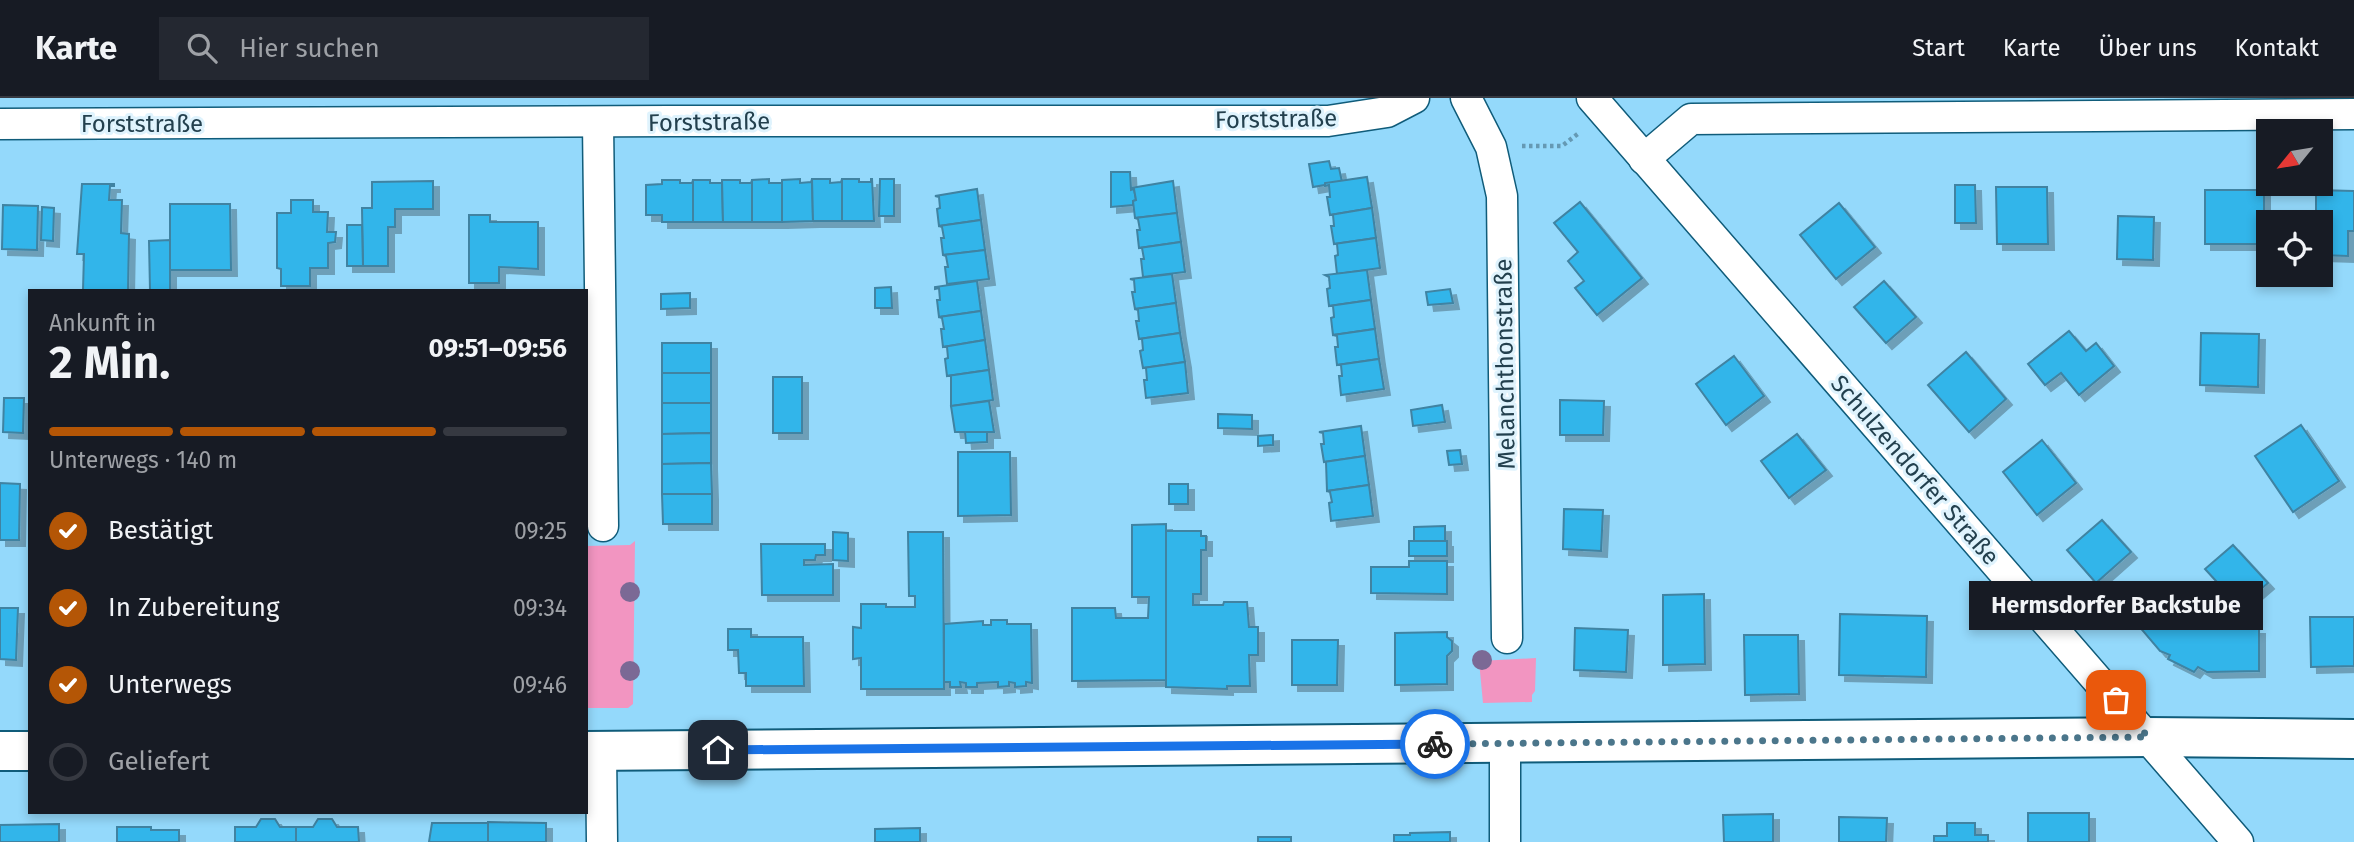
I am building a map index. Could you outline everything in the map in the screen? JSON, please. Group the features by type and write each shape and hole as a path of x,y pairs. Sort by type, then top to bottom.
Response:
{"main road":[{"path":"593,751 2148,737 2354,739"},
{"path":"0,751 28,751"}],"street":[{"name":"Forststraße","path":"0,124 1328,121 1387,112 1415,98"},
{"name":"Melanchthonstraße","path":"1466,98 1491,146 1502,196 1507,638"},
{"name":"Schulzendorfer Straße","path":"1592,98 2238,842"},
{"path":"1644,159 1691,119 2354,114"},
{"path":"598,123 603,526"},
{"path":"1505,743 1505,842"},
{"path":"593,751 602,842"}],"path":[{"path":"1516,146 1562,146 1580,132"}],"shaded area":[{"path":"635,541 633,704 628,708 588,708 588,546 630,545"},
{"path":"1536,658 1532,702 1483,703 1479,661"}],"building":[{"path":"1329,161 1331,169 1339,168 1342,182 1313,187 1309,164"},
{"path":"1111,172 1130,172 1131,190 1134,189 1136,200 1133,205 1111,207"},
{"path":"1367,177 1372,208 1330,215 1327,197 1330,197 1329,185 1325,186 1325,183"},
{"path":"769,179 769,183 782,183 782,222 752,222 752,180"},
{"path":"800,179 800,183 811,182 812,179 813,221 782,222 782,180"},
{"path":"812,179 830,179 830,183 841,182 842,179 842,221 813,221"},
{"path":"842,179 871,182 872,179 874,221 842,221"},
{"path":"880,179 894,179 894,216 879,216"},
{"path":"662,180 692,183 693,180 693,222 662,222 662,215 646,215 646,185 662,184"},
{"path":"693,180 722,183 722,180 723,222 693,222"},
{"path":"722,180 751,183 752,180 752,222 723,222"},
{"path":"433,181 433,209 395,209 395,227 388,227 388,266 363,266 362,208 372,208 372,182"},
{"path":"1173,181 1177,213 1135,218 1133,201 1136,200 1134,189 1131,188"},
{"path":"82,184 114,184 110,186 109,200 122,200 121,233 129,234 128,289 83,289 84,254 77,254"},
{"path":"1955,185 1975,185 1976,223 1955,223"},
{"path":"1996,187 2047,187 2048,244 1997,244"},
{"path":"977,189 981,220 939,226 939,197 935,196"},
{"path":"2205,190 2256,190 2256,196 2264,196 2264,210 2256,210 2256,244 2205,244"},
{"path":"2333,190 2354,191 2354,231 2348,231 2348,256 2333,255 2333,210 2316,210 2316,196 2333,196"},
{"path":"291,200 313,200 313,212 328,212 327,232 336,232 335,242 328,243 328,268 310,268 310,286 281,286 281,269 277,268 277,213 291,213"},
{"path":"1580,202 1642,278 1597,315 1575,288 1584,281 1568,261 1578,252 1554,223"},
{"path":"1839,203 1875,247 1836,279 1800,235"},
{"path":"170,204 230,204 231,270 170,270"},
{"path":"3,205 38,206 37,250 2,249"},
{"path":"42,207 54,208 53,241 41,240"},
{"path":"1372,208 1376,238 1334,244 1331,226 1334,226 1333,215 1330,215"},
{"path":"1177,213 1181,242 1139,248 1137,230 1140,230 1138,219 1135,218"},
{"path":"469,215 490,215 490,222 538,222 538,269 499,267 499,283 469,283"},
{"path":"2118,216 2154,217 2153,260 2117,259"},
{"path":"981,220 985,250 943,255 941,238 944,238 942,227 939,226"},
{"path":"347,225 362,225 363,266 347,266"},
{"path":"1376,238 1380,268 1337,274 1337,244 1334,244"},
{"path":"170,240 170,289 150,289 149,241"},
{"path":"1181,242 1185,272 1143,277 1141,259 1144,259 1142,248 1139,248"},
{"path":"985,250 989,279 947,284 945,267 948,267 946,256 943,255"},
{"path":"1367,270 1371,300 1329,306 1329,277 1325,275"},
{"path":"1172,274 1176,303 1135,309 1132,292 1135,292 1134,280 1130,279"},
{"path":"977,281 981,311 939,317 939,288 935,287"},
{"path":"1884,281 1916,317 1886,343 1854,307"},
{"path":"891,287 892,308 875,308 875,288"},
{"path":"1450,289 1453,303 1428,305 1426,292"},
{"path":"690,293 690,308 661,309 661,294"},
{"path":"1371,300 1375,329 1333,335 1333,306 1329,306"},
{"path":"1176,303 1180,333 1139,339 1136,321 1139,321 1138,310 1135,309"},
{"path":"981,311 985,340 943,347 941,329 944,329 942,318 939,317"},
{"path":"1375,329 1379,359 1337,365 1337,336 1333,335"},
{"path":"2069,331 2086,351 2096,343 2114,366 2079,395 2061,373 2045,385 2028,364"},
{"path":"1180,333 1185,362 1143,368 1140,351 1143,350 1142,339 1139,339"},
{"path":"2201,333 2259,334 2258,387 2200,385"},
{"path":"985,340 989,370 947,376 947,347 943,347"},
{"path":"662,343 711,343 711,373 662,373"},
{"path":"1966,352 2006,399 1969,432 1928,385"},
{"path":"1734,356 1764,396 1726,425 1696,384"},
{"path":"1379,359 1384,389 1341,395 1341,365 1337,365"},
{"path":"1185,362 1188,393 1146,398 1146,368 1143,368"},
{"path":"989,370 993,400 951,406 951,376 947,376"},
{"path":"662,373 711,373 711,403 662,403"},
{"path":"773,377 802,377 802,433 773,433"},
{"path":"4,398 24,398 23,433 3,432"},
{"path":"1560,400 1604,401 1603,435 1560,435"},
{"path":"989,401 994,432 955,432 951,406"},
{"path":"662,403 711,403 711,433 662,434"},
{"path":"1442,405 1445,422 1413,426 1411,410"},
{"path":"1218,414 1252,415 1252,429 1218,428"},
{"path":"2301,425 2339,481 2293,512 2255,456"},
{"path":"1361,426 1365,456 1324,462 1321,444 1324,444 1323,433 1319,432"},
{"path":"965,432 987,432 987,442 966,443"},
{"path":"711,433 711,463 662,464 662,434"},
{"path":"1797,434 1826,470 1789,498 1761,461"},
{"path":"1273,435 1273,445 1258,446 1258,436"},
{"path":"2042,440 2076,483 2037,515 2003,472"},
{"path":"1460,450 1462,464 1449,465 1447,451"},
{"path":"958,452 1010,452 1011,515 958,516"},
{"path":"1365,456 1369,485 1327,491 1324,462"},
{"path":"711,463 712,494 662,494 662,464"},
{"path":"0,483 20,484 19,540 0,540"},
{"path":"1169,484 1188,484 1188,504 1169,504"},
{"path":"1369,485 1373,516 1331,521 1329,503 1332,502 1330,492 1327,491"},
{"path":"662,494 712,494 712,524 663,524"},
{"path":"1564,509 1603,510 1601,551 1563,549"},
{"path":"2102,520 2131,552 2096,583 2067,550"},
{"path":"1166,524 1166,680 1072,681 1072,608 1115,608 1116,618 1148,618 1149,597 1132,597 1132,525"},
{"path":"1445,526 1445,541 1414,541 1414,527"},
{"path":"1166,531 1201,531 1201,536 1206,536 1206,550 1201,550 1201,594 1193,594 1193,605 1247,602 1249,627 1258,627 1258,655 1249,655 1250,686 1227,686 1227,689 1166,687"},
{"path":"833,532 848,533 848,561 833,560"},
{"path":"908,532 943,532 944,689 861,689 861,658 853,659 853,627 861,628 861,604 915,607 915,596 909,596"},
{"path":"1409,541 1447,541 1447,556 1409,556"},
{"path":"761,544 825,544 825,555 816,555 815,560 804,560 804,565 833,564 833,595 762,595"},
{"path":"2233,545 2268,583 2240,607 2205,569"},
{"path":"1409,561 1447,561 1447,594 1371,593 1371,567 1409,567"},
{"path":"2159,584 2188,616 2213,628 2259,628 2259,671 2207,672 2198,667 2194,672 2168,659 2170,655 2160,651 2126,611"},
{"path":"1704,594 1705,664 1663,665 1663,595"},
{"path":"0,608 18,608 16,660 0,659"},
{"path":"1840,614 1927,616 1926,677 1839,675"},
{"path":"2310,617 2354,617 2354,666 2311,667"},
{"path":"991,620 1007,620 1007,624 1031,624 1032,683 1026,682 1026,686 1015,687 1015,683 1009,682 1009,686 998,687 998,682 977,683 977,687 966,687 966,683 960,682 961,687 950,687 950,682 944,682 944,624 983,621 983,625 991,625"},
{"path":"1575,628 1628,630 1626,672 1574,670"},
{"path":"728,629 751,629 751,637 803,637 804,686 746,686 746,673 739,673 738,650 728,650"},
{"path":"1447,632 1447,637 1452,641 1452,651 1447,656 1447,684 1395,685 1395,633"},
{"path":"1744,635 1798,635 1799,694 1745,695"},
{"path":"1292,640 1338,640 1337,685 1292,685"},
{"path":"2028,813 2089,813 2089,842 2028,842"},
{"path":"1773,814 1773,842 1724,842 1723,815"},
{"path":"1839,817 1887,818 1886,842 1839,842"},
{"path":"261,819 275,819 280,827 296,827 296,842 235,842 235,827 256,827"},
{"path":"318,819 332,819 337,827 358,827 359,842 296,842 296,827 313,827"},
{"path":"488,822 546,823 546,842 488,842"},
{"path":"432,823 488,823 488,842 429,842"},
{"path":"1947,823 1975,823 1975,835 1988,835 1988,842 1934,842 1934,836 1947,836"},
{"path":"59,824 59,842 0,842 0,825"},
{"path":"117,827 179,830 179,842 117,842"},
{"path":"920,828 920,842 875,842 875,829"},
{"path":"1450,832 1450,842 1394,842 1394,835"},
{"path":"1258,837 1291,837 1291,842 1258,842"}],"way so far":[{"path":"1435,744 2148,737 2116,700"}],"place":[{"name":"Hermsdorfer Backstube","path":"2116,700"}],"route":[{"path":"718,750 1435,744"}]}
